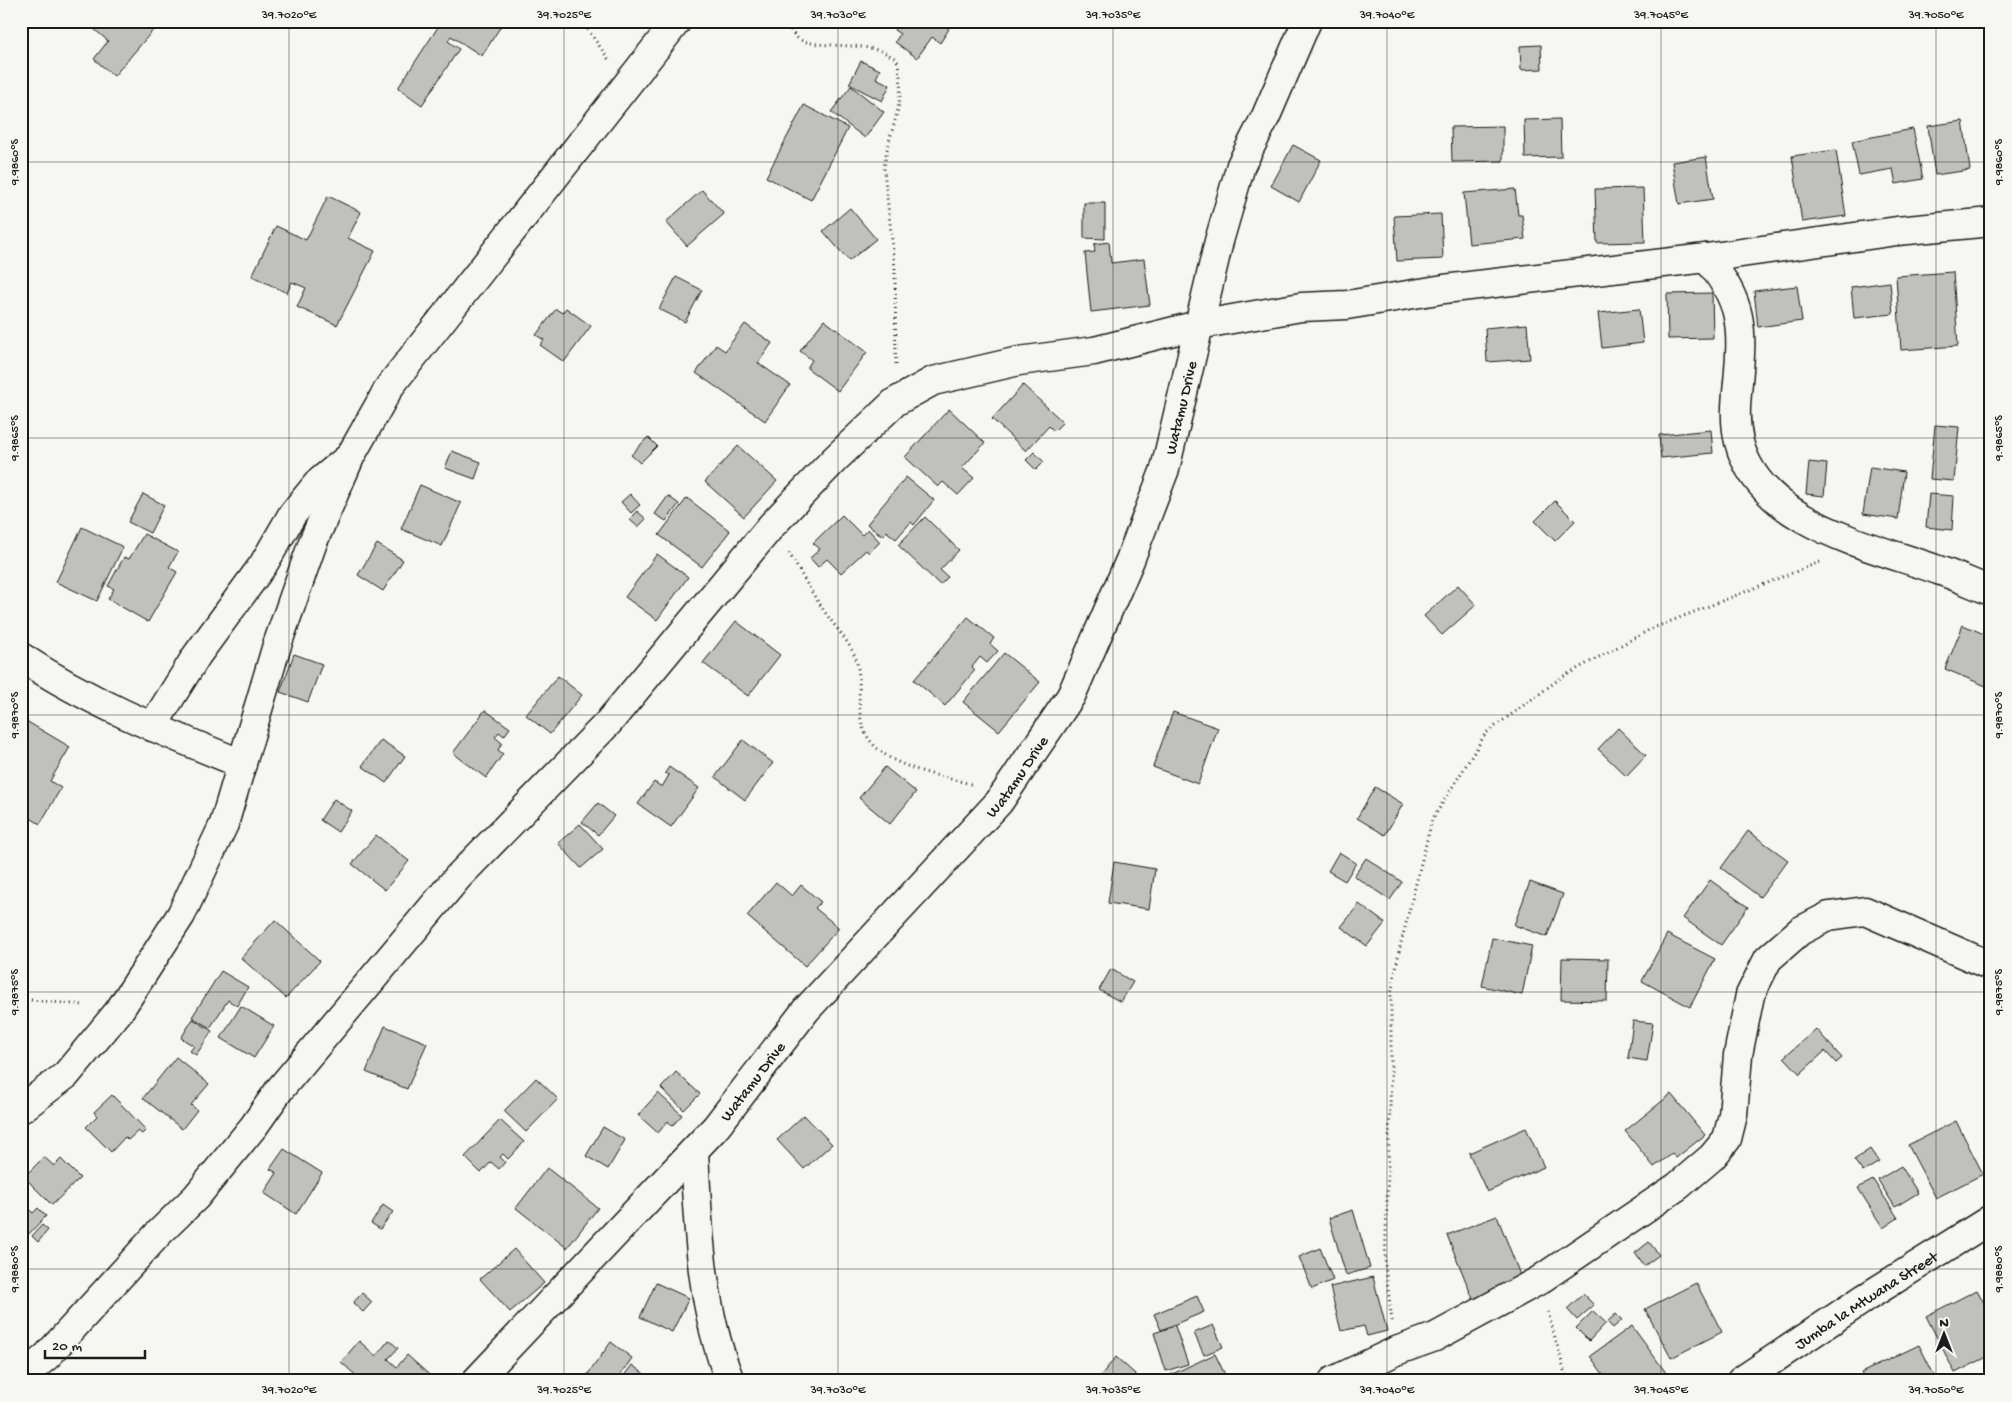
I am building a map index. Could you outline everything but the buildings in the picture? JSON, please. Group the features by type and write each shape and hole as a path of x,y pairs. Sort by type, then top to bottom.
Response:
{"street":[{"path":"21,1109 66,1075 119,1011 181,915 224,824 277,645 310,552 352,455 390,386 677,21"},
{"name":"Watamu Drive","path":"476,1381 716,1127 806,1010 999,802 1071,696 1130,560 1165,469 1219,241 1241,166 1307,21"},
{"path":"21,1378 48,1356 158,1234 196,1197 254,1126 280,1089 458,877 608,723 772,525 835,459 895,402 933,381 973,370 1019,361 1094,351 1198,325 1301,307 1347,305 1444,290 1706,258 1897,231 1991,222"},
{"path":"1706,258 1725,282 1739,312 1739,364 1735,418 1739,443 1760,485 1787,507 1814,525 1863,545 1939,570 1991,591"},
{"path":"152,727 197,655 263,565 292,515 318,483 352,455"},
{"path":"21,657 86,697 152,727 242,764"},
{"path":"1333,1381 1396,1351 1435,1337 1538,1281 1678,1186 1712,1157 1727,1139 1733,1115 1742,1027 1750,995 1768,959 1800,931 1829,916 1866,911 1991,966"},
{"path":"694,1151 698,1223 708,1306 721,1358 730,1381"},
{"name":"Jumba la Mtwana Street","path":"1742,1381 1865,1298 1991,1219"}],"path":[{"path":"582,21 626,85"},
{"path":"786,21 791,32 802,41 850,45 879,51 898,60 900,71 899,113 885,154 884,170 895,268 895,402"},
{"path":"772,525 809,588 851,648 856,660 860,681 859,708 862,726 870,739 888,757 908,767 976,785 999,802"},
{"path":"1396,1351 1385,1265 1391,1075 1391,995 1400,947 1432,820 1486,733 1562,677 1651,629 1863,545"},
{"path":"21,999 119,1011"},
{"path":"1538,1281 1567,1381"}]}
